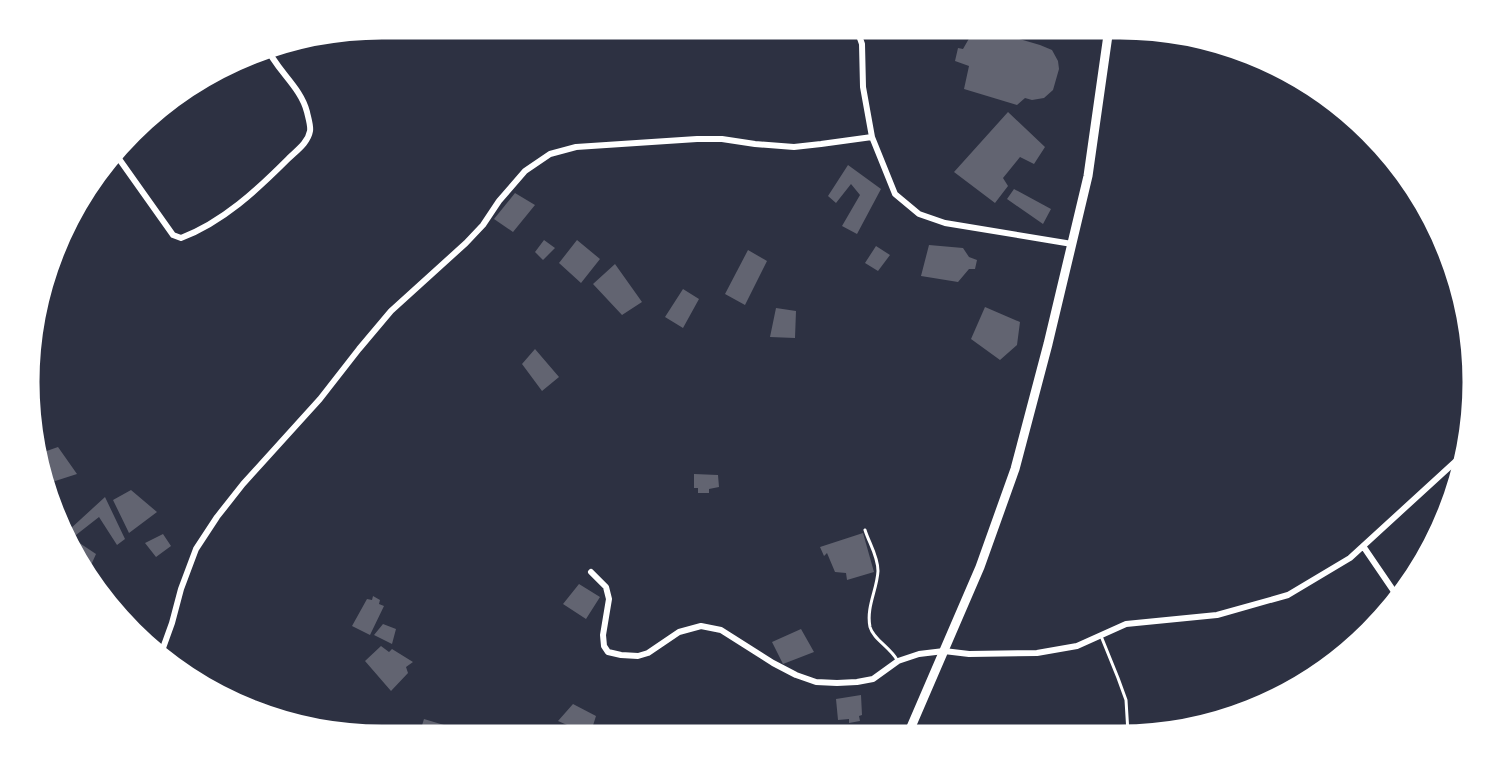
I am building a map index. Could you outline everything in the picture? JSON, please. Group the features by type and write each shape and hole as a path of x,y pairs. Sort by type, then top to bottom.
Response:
{"main road":[{"path":"911,726 980,567 1015,469 1088,177 1108,38"}],"street":[{"path":"860,38 863,87 872,137 895,194 919,214 945,223 1072,243"},
{"path":"119,159 173,235 181,238 197,231 244,201 302,146 310,130 300,94 272,56"},
{"path":"163,647 196,549 217,517 243,484 320,399 392,311 466,243 525,171 550,154 576,147 697,139 794,147 872,137"},
{"path":"591,572 606,587 609,599 603,635 604,646 608,652 621,656 638,656 648,653 679,632 701,626 721,630 773,663 816,682 837,683 873,679 898,661 919,654 944,651 969,654 1037,653 1077,646 1126,624 1217,615 1288,595 1350,558 1455,462"},
{"path":"1363,546 1393,590"}],"lane":[{"path":"865,530 874,551 878,570 869,613 871,630 893,652 898,661"},
{"path":"1101,636 1126,700 1128,726"}],"building":[{"path":"969,38 1016,38 1052,50 1058,61 1059,69 1053,90 1044,98 1032,100 1025,98 1017,105 964,89 969,66 955,61 958,48 963,49"},
{"path":"1008,112 1045,147 1034,164 1020,157 1003,178 1008,186 995,203 954,172"},
{"path":"848,165 881,189 857,234 842,226 860,195 851,184 836,203 828,196"},
{"path":"1014,189 1051,209 1043,224 1007,199"},
{"path":"515,193 535,205 513,232 494,219"},
{"path":"544,240 555,248 543,260 535,252"},
{"path":"577,240 600,259 581,283 559,263"},
{"path":"929,245 963,248 969,257 977,260 975,269 969,269 958,282 921,276"},
{"path":"876,246 890,255 878,271 865,263"},
{"path":"748,250 767,261 745,305 725,294"},
{"path":"615,264 642,302 622,315 593,284"},
{"path":"683,289 699,299 683,328 665,317"},
{"path":"985,307 1020,322 1017,345 1000,360 971,339"},
{"path":"776,308 796,311 795,338 770,337"},
{"path":"535,349 559,377 542,391 522,364"},
{"path":"58,447 77,474 53,482 45,452"},
{"path":"694,474 718,475 719,487 709,489 709,493 698,493 698,488 694,488"},
{"path":"131,490 157,512 129,533 113,500"},
{"path":"105,497 125,539 117,545 99,517 76,535 71,528"},
{"path":"863,533 874,572 847,580 846,573 835,572 827,553 824,556 820,547"},
{"path":"163,534 171,546 156,557 145,543"},
{"path":"77,541 96,554 91,566"},
{"path":"579,584 600,597 586,619 563,604"},
{"path":"373,596 380,600 379,604 384,606 370,635 352,626 367,599 372,600"},
{"path":"383,624 396,629 392,644 374,635"},
{"path":"801,629 814,652 783,664 772,642"},
{"path":"381,646 389,652 392,649 413,662 406,667 408,673 391,691 365,661"},
{"path":"861,695 860,721 849,723 849,719 838,720 836,699"},
{"path":"573,704 596,716 593,726 569,726 558,721"},
{"path":"424,719 447,726 422,726"}]}
